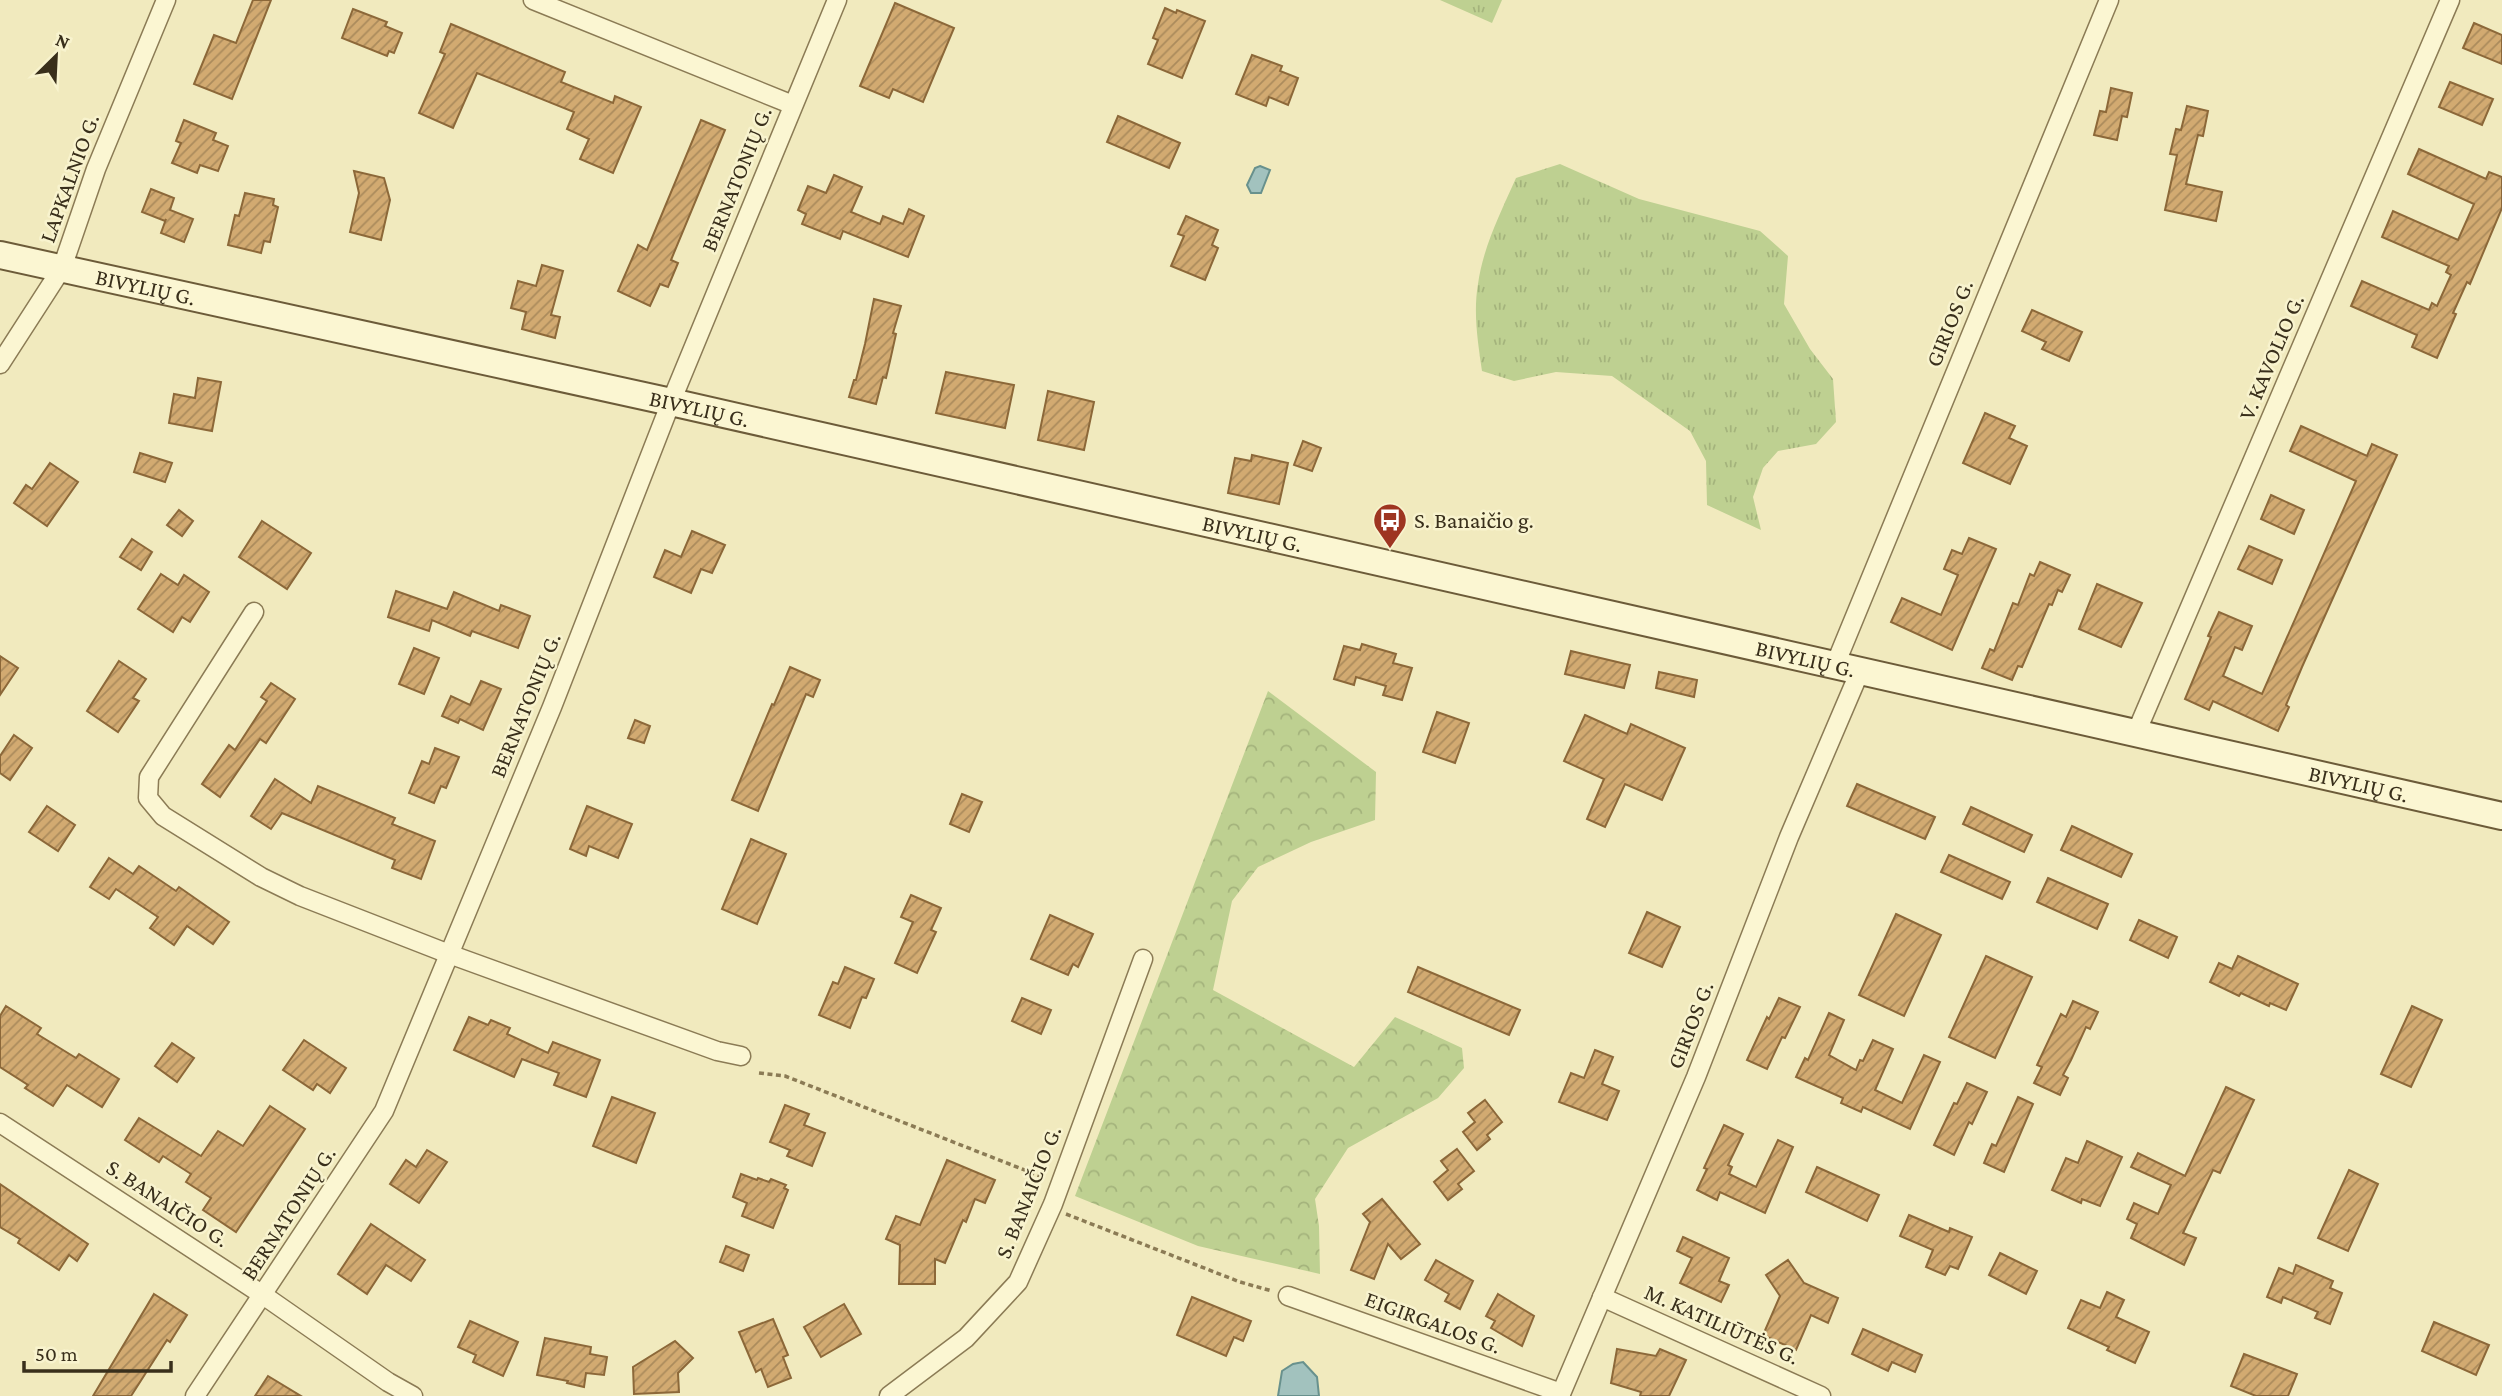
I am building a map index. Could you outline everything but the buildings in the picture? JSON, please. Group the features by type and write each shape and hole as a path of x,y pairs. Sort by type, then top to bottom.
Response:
{"street":[{"name":"LAPKALNIO G.","path":"0,364 62,268 96,169 166,0"},
{"path":"533,0 793,105"},
{"name":"BERNATONIŲ G.","path":"195,1396 384,1111 552,707 671,402 837,0"},
{"name":"GIRIOS G.","path":"1835,665 2109,0"},
{"name":"V. KAVOLIO G.","path":"2136,733 2450,0"},
{"name":"BIVYLIŲ G.","path":"0,255 671,402 2502,816"},
{"path":"254,612 149,777 148,798 163,816 261,877 300,896 449,954 717,1051 741,1056"},
{"name":"GIRIOS G.","path":"1561,1395 1696,1077 1789,837 1860,671"},
{"name":"S. BANAIČIO G.","path":"889,1396 966,1338 1018,1282 1051,1208 1143,959"},
{"name":"S. BANAIČIO G.","path":"0,1123 263,1295 388,1382 413,1396"},
{"name":"EIGIRGALOS G.","path":"1288,1296 1561,1395"},
{"name":"M. KATILIŪTĖS G.","path":"1602,1297 1821,1396"}],"path":[{"path":"759,1073 785,1076 1060,1183"},
{"path":"1051,1208 1240,1282 1288,1296"}],"green space":[{"path":"1440,0 1502,0 1492,23"},
{"path":"1560,164 1639,199 1760,231 1788,256 1784,304 1810,349 1833,379 1836,422 1816,444 1778,451 1763,468 1753,497 1761,530 1707,505 1706,461 1690,431 1612,376 1556,372 1514,381 1482,371 1476,306 1480,270 1493,230 1516,178"},
{"path":"1268,691 1376,772 1375,820 1311,842 1258,867 1232,901 1213,990 1354,1067 1395,1017 1462,1048 1464,1068 1438,1098 1348,1148 1315,1199 1319,1226 1320,1274 1198,1246 1075,1196"}],"water":[{"path":"1260,166 1270,170 1261,193 1251,193 1247,185 1255,168"},
{"path":"1303,1362 1317,1377 1319,1396 1278,1396 1282,1371 1293,1364"}],"place":[{"name":"S. Banaičio g.","path":"1390,550"}]}
